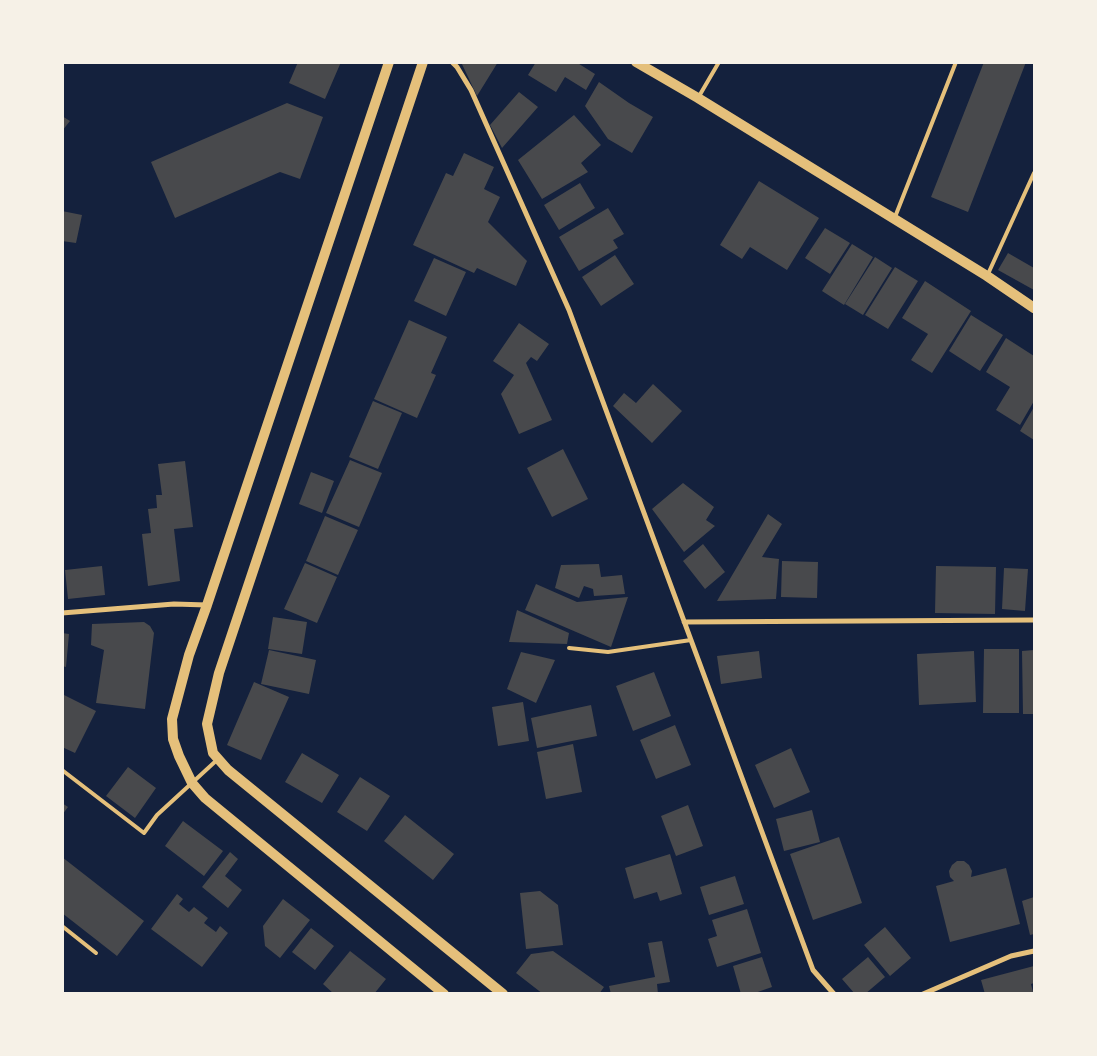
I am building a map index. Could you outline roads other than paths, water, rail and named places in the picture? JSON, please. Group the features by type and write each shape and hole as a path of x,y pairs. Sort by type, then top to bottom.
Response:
{"main road":[{"path":"389,62 189,655 172,719 173,739 192,784 229,818 444,994"},
{"path":"423,62 219,673 207,724 213,754 228,770 500,993"},
{"path":"636,62 698,98 987,276 1034,308"}],"street":[{"path":"452,62 471,90 569,310 813,970 834,994"},
{"path":"62,613 174,604 207,605"},
{"path":"684,622 1034,620"},
{"path":"923,994 1011,956 1034,951"}],"lane":[{"path":"698,98 719,62"},
{"path":"894,219 956,62"},
{"path":"987,276 1034,173"},
{"path":"569,648 608,652 691,640"},
{"path":"62,770 144,833 157,815 218,759"},
{"path":"62,926 96,953"}]}
